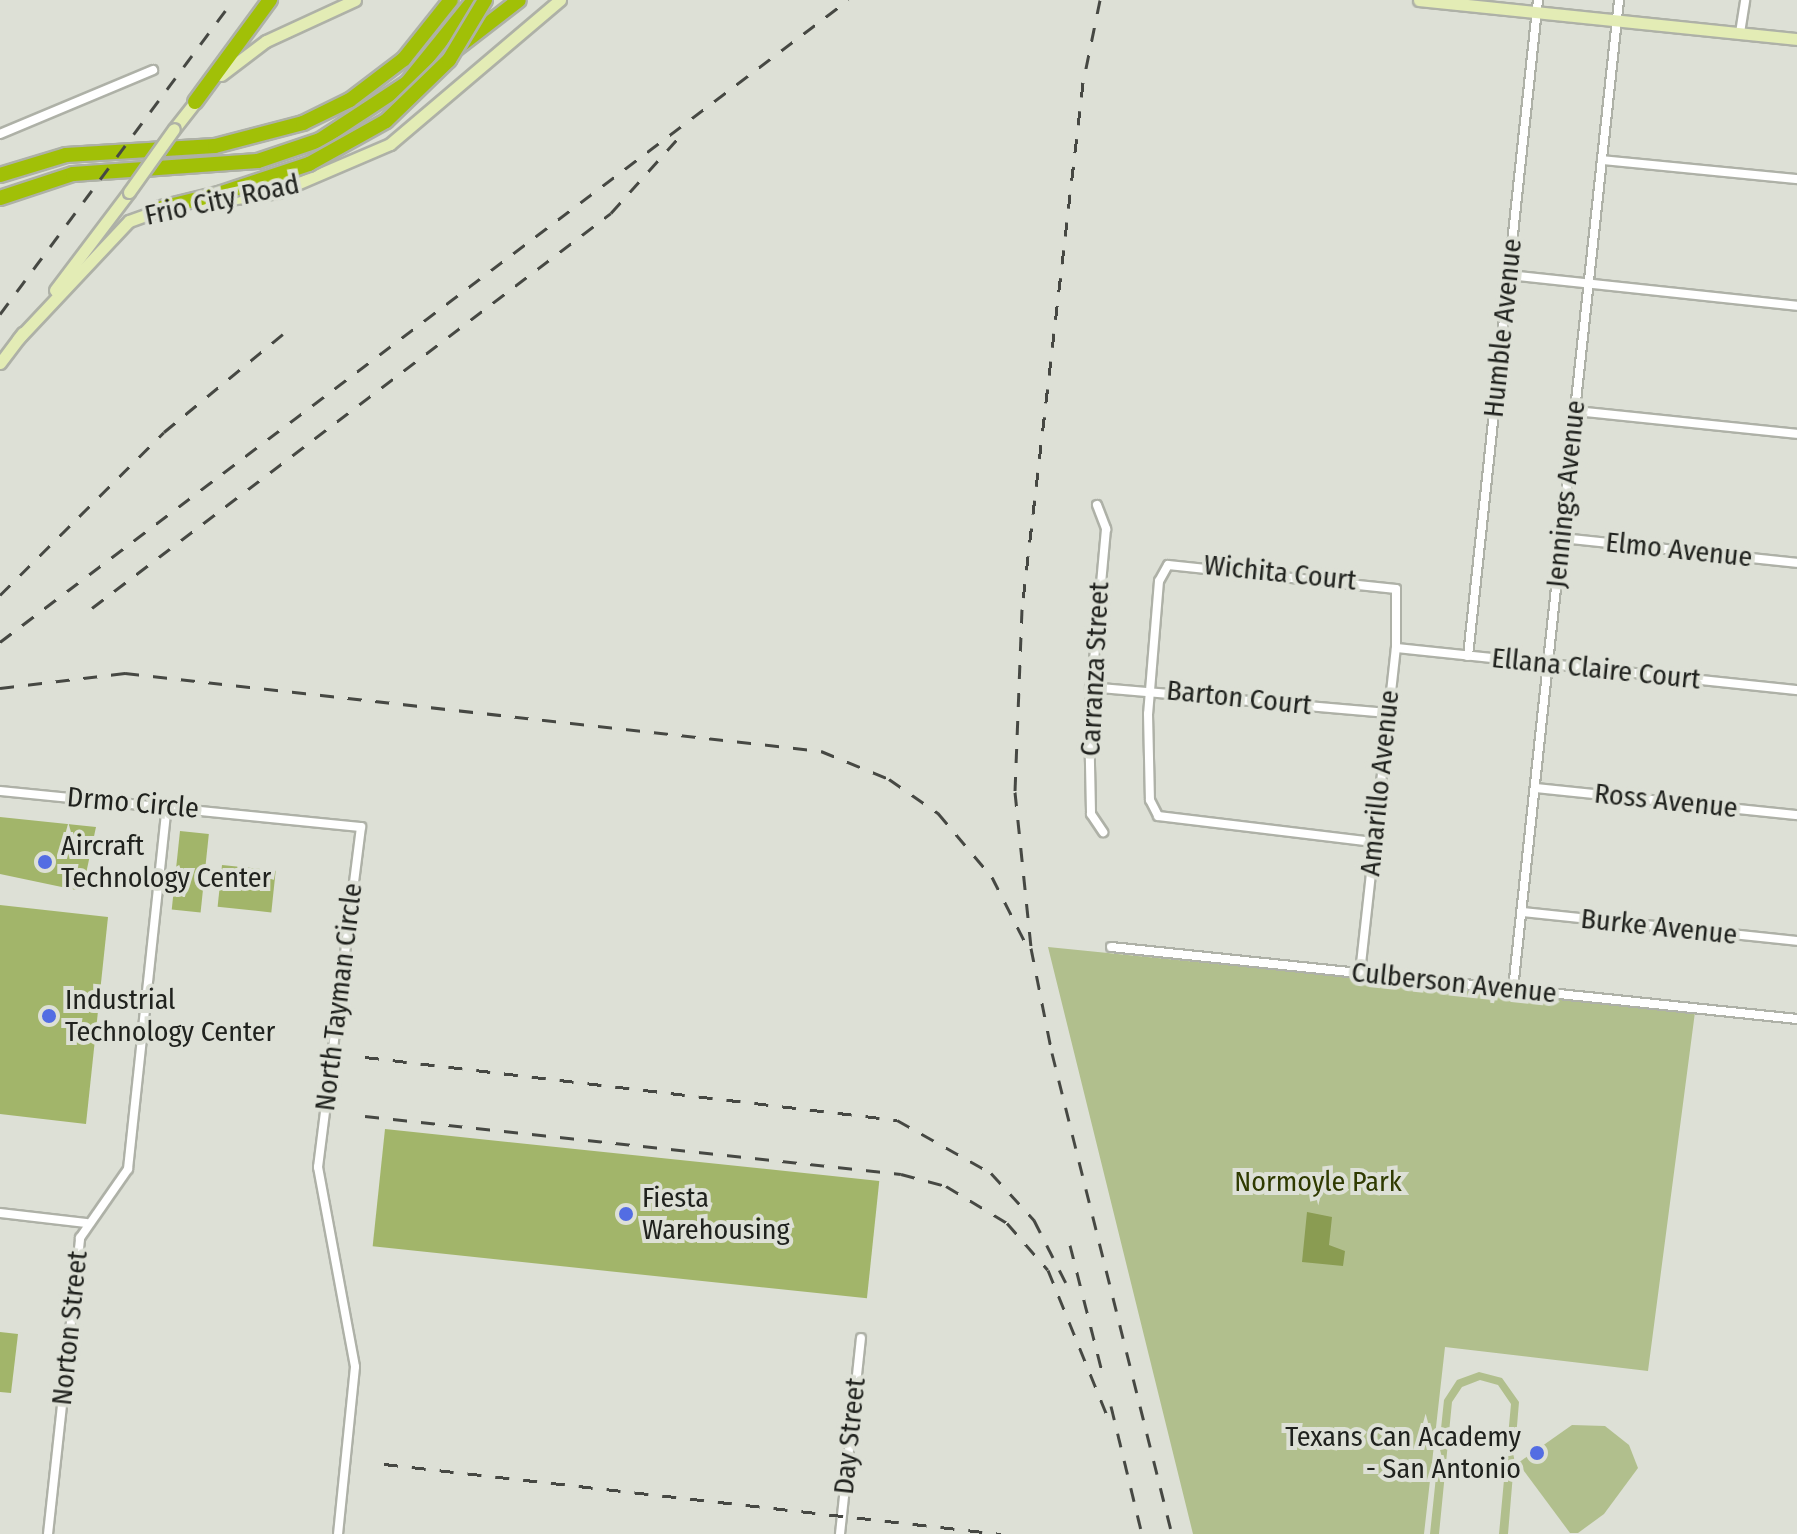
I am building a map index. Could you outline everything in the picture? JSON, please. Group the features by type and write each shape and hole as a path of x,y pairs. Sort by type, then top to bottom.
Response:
{"highway":[{"path":"195,102 270,0"},
{"path":"0,175 66,155 215,146 303,123 350,100 404,59 451,0"},
{"path":"407,83 474,0"},
{"path":"161,208 222,193 323,158 386,121 449,60 485,0"},
{"path":"0,198 73,174 273,157 350,125 519,0"}],"main road":[{"name":"Frio City Road","path":"0,363 195,102 246,54 355,0"},
{"name":"Frio City Road","path":"18,339 140,215 161,208 278,192 354,164 431,115 560,0"},
{"path":"1419,0 1537,6 1615,20 1797,39"},
{"path":"125,197 125,211 140,215"}],"street":[{"name":"Jennings Avenue","path":"1513,989 1619,0"},
{"path":"1740,33 1745,0"},
{"name":"Humble Avenue","path":"1468,656 1537,6"},
{"path":"0,134 153,70"},
{"path":"1602,160 1797,179"},
{"path":"1508,275 1797,306"},
{"path":"1575,411 1797,434"},
{"name":"Carranza Street","path":"1097,505 1106,529 1090,687 1091,814 1103,832"},
{"name":"Elmo Avenue","path":"1561,538 1797,563"},
{"name":"Wichita Court","path":"1150,689 1161,572 1181,563 1387,585 1397,594"},
{"name":"Amarillo Avenue","path":"1360,973 1396,648 1397,594"},
{"name":"Ellana Claire Court","path":"1396,648 1797,690"},
{"name":"Barton Court","path":"1090,687 1150,689 1387,713"},
{"path":"1150,689 1152,808 1166,821 1373,842"},
{"name":"Ross Avenue","path":"1535,788 1797,815"},
{"name":"Drmo Circle","path":"0,791 361,827"},
{"name":"Norton Street","path":"48,1534 86,1223 119,1191 128,1169 167,806"},
{"name":"North Tayman Circle","path":"338,1534 355,1367 318,1167 361,827"},
{"name":"Burke Avenue","path":"1522,912 1797,941"},
{"name":"Culberson Avenue","path":"1111,947 1797,1019"},
{"path":"0,1213 86,1223"},
{"name":"Day Street","path":"840,1534 861,1338"}],"green space":[{"name":"Normoyle Park","path":"1048,947 1695,1012 1648,1371 1445,1347 1424,1534 1193,1534"},
{"path":"1479,1372 1502,1378 1519,1402 1508,1534 1499,1534 1511,1404 1498,1385 1480,1380 1462,1387 1452,1402 1439,1534 1430,1534 1444,1400 1457,1380"},
{"path":"1572,1425 1605,1426 1629,1445 1638,1468 1604,1514 1578,1533 1570,1533 1518,1463"}],"shaded area":[{"path":"1307,1212 1332,1217 1329,1245 1345,1251 1343,1266 1302,1262"}],"building":[{"name":"Aircraft Technology Center","path":"0,817 96,827 84,883 76,890 0,874"},
{"path":"180,831 209,834 201,913 172,910"},
{"path":"222,865 276,871 271,912 218,907"},
{"name":"Industrial Technology Center","path":"0,905 108,917 86,1124 0,1114"},
{"name":"Fiesta Warehousing","path":"385,1129 879,1181 867,1298 373,1246"},
{"path":"0,1332 18,1334 11,1393 0,1392"}],"railway":[{"path":"0,314 233,0"},
{"path":"0,642 848,0"},
{"path":"1100,0 1083,83 1022,609 1015,792 1031,948 1052,1053 1172,1534"},
{"path":"92,608 611,213 680,136"},
{"path":"0,595 164,432 283,334"},
{"path":"0,688 125,673 821,751 889,779 938,813 992,877 1024,940"},
{"path":"365,1057 897,1120 991,1173 1034,1220 1068,1287"},
{"path":"365,1116 901,1174 946,1186 1007,1223 1048,1270 1108,1418"},
{"path":"1070,1245 1103,1375"},
{"path":"1111,1406 1142,1534"},
{"path":"384,1464 1001,1534"}],"place":[{"name":"Aircraft Technology Center","path":"45,862"},
{"name":"Industrial Technology Center","path":"49,1016"},
{"name":"Fiesta Warehousing","path":"626,1214"},
{"name":"Texans Can Academy - San Antonio","path":"1537,1453"}]}
